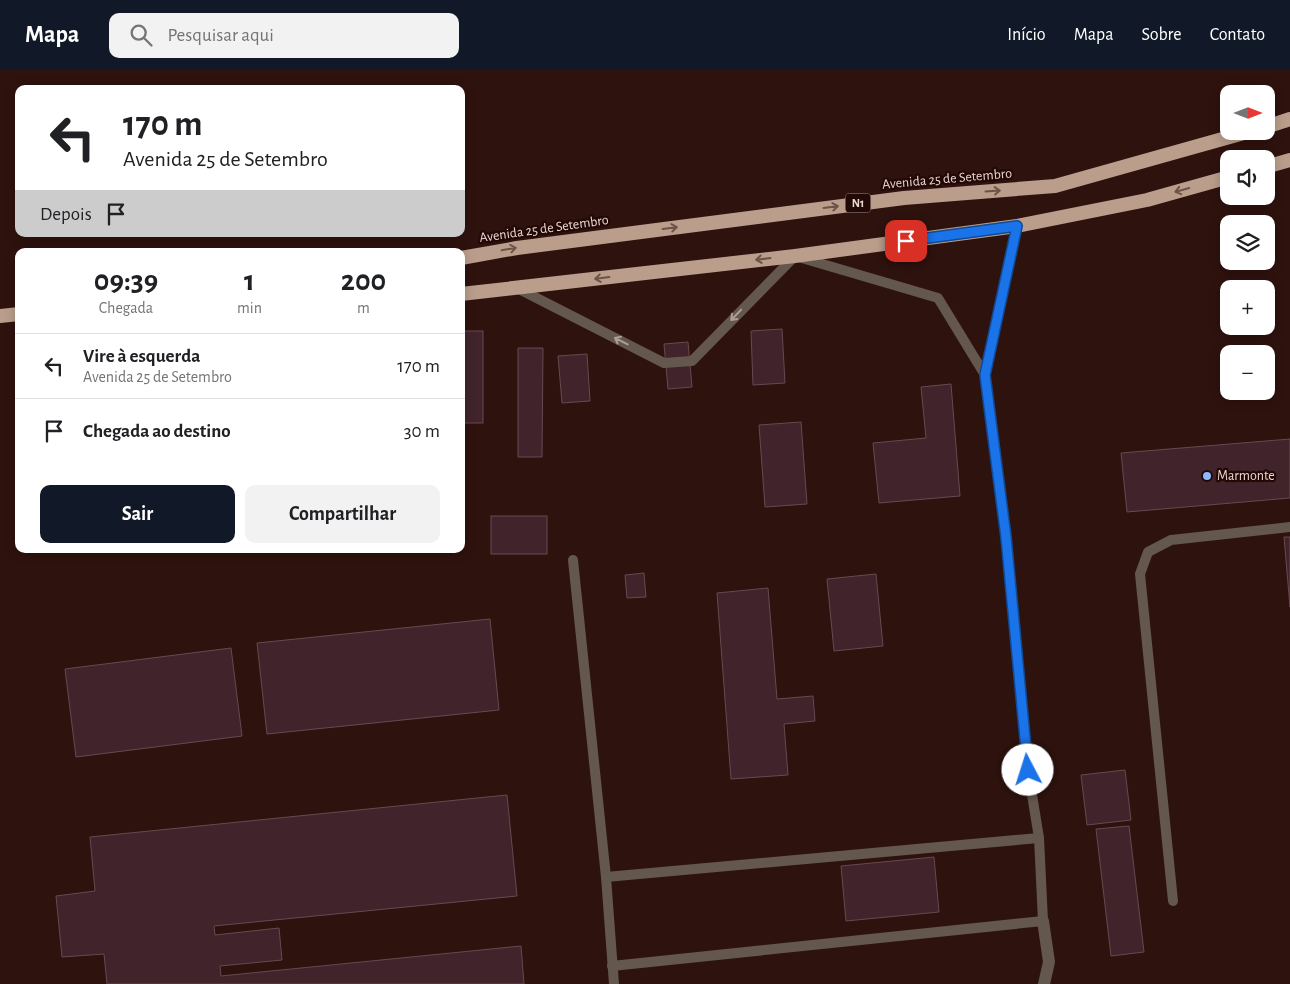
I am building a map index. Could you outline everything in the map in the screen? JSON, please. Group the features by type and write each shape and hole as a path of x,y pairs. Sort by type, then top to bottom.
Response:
{"highway":[{"path":"1275,124 1290,119"},
{"name":"Avenida 25 de Setembro","path":"465,257 517,248 904,198 1055,186 1220,140"},
{"path":"1275,164 1290,160"},
{"path":"465,294 795,256 1017,226 1147,200 1220,180"},
{"path":"0,316 15,314"}],"street":[{"path":"1043,921 1049,962 1044,984"}],"lane":[{"path":"612,966 1043,921 1039,838 1028,770 1006,537 985,375 1017,226"},
{"path":"517,288 664,363 692,361 795,256 938,298 985,375"},
{"path":"1173,901 1140,574 1148,552 1171,540 1290,527"},
{"path":"572,560 606,876 614,984"},
{"path":"606,876 1039,838"}],"building":[{"path":"782,329 785,383 753,385 751,331"},
{"path":"465,331 483,331 483,423 465,423"},
{"path":"688,342 692,387 668,389 664,344"},
{"path":"518,348 543,348 542,457 518,457"},
{"path":"587,354 590,401 562,403 558,356"},
{"path":"951,384 960,496 879,503 873,443 926,438 921,387"},
{"path":"801,422 807,504 765,507 759,425"},
{"name":"Marmonte","path":"1290,439 1290,498 1127,512 1121,453"},
{"path":"491,516 547,516 547,554 491,554"},
{"path":"1284,537 1290,537 1290,607"},
{"path":"644,573 646,597 627,598 625,575"},
{"path":"876,574 883,646 834,651 827,579"},
{"path":"768,588 777,699 813,696 815,721 784,724 788,775 731,779 717,593"},
{"path":"490,619 499,710 267,734 257,643"},
{"path":"231,648 242,736 76,757 65,669"},
{"path":"1125,770 1131,820 1087,825 1081,775"},
{"path":"507,795 517,896 214,926 215,935 279,928 282,960 220,966 221,976 521,946 524,984 107,984 104,954 62,957 56,896 95,891 90,837"},
{"path":"1129,826 1144,952 1111,956 1096,829"},
{"path":"934,857 939,912 846,921 841,866"}],"place":[{"name":"Marmonte","path":"1207,476"}],"route":[{"path":"906,241 1017,226 985,375 1006,537 1028,770"}]}
